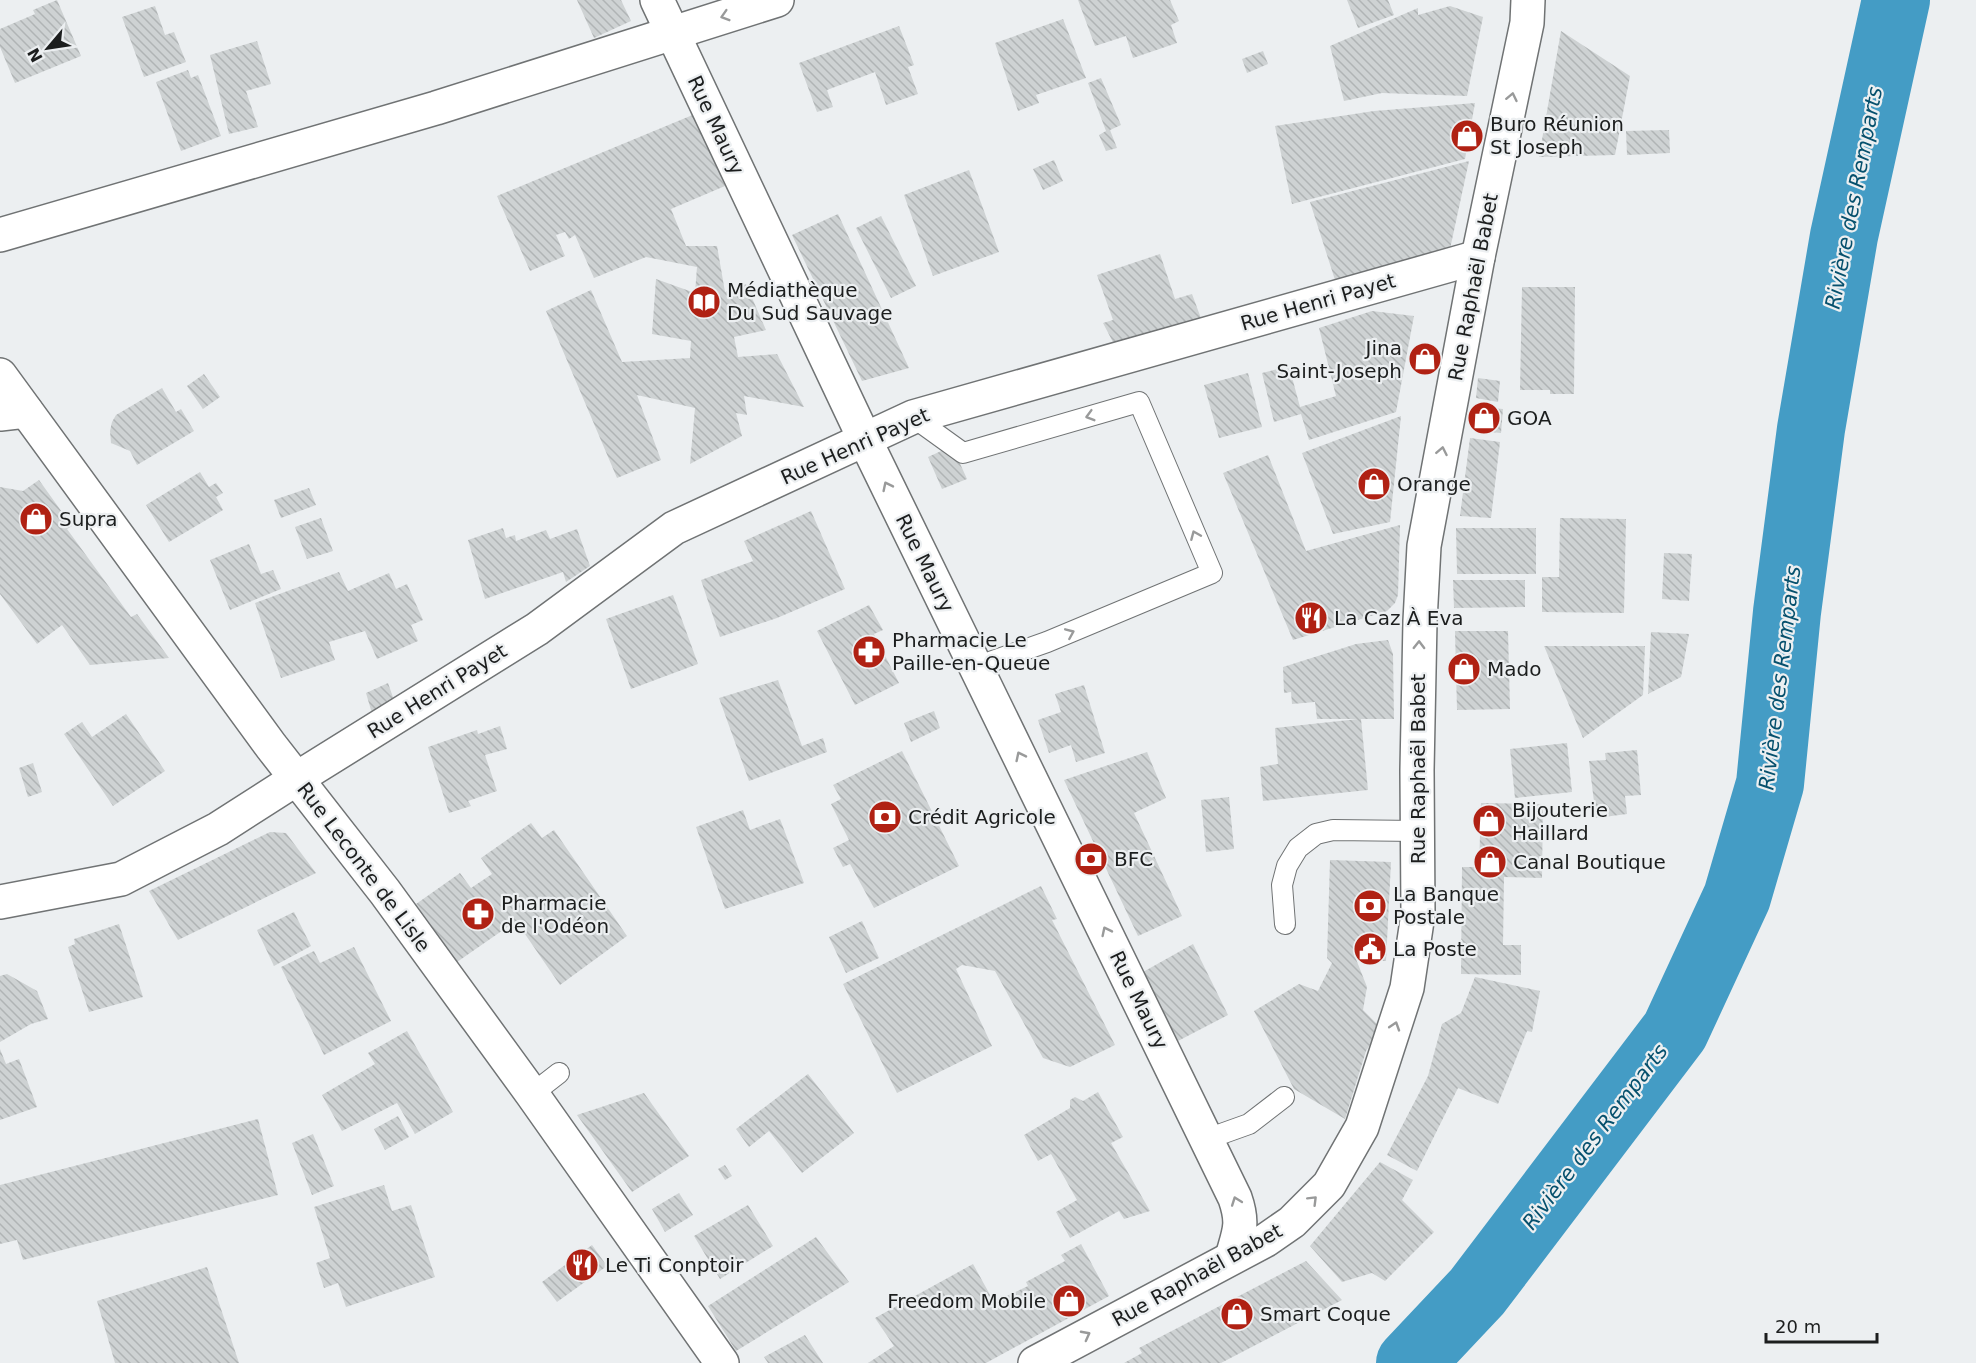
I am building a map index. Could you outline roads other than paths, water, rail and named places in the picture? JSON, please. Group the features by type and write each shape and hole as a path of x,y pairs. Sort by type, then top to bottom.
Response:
{"street":[{"name":"Rue Maury","path":"657,0 865,440 1235,1198 1241,1216 1240,1229 1232,1257"},
{"path":"0,235 436,108 777,0"},
{"name":"Rue Raphaël Babet","path":"1035,1363 1266,1240 1292,1222 1329,1185 1362,1126 1407,988 1419,914 1419,633 1424,546 1478,257 1527,23 1528,0"},
{"name":"Rue Henri Payet","path":"0,902 121,879 218,829 537,628 674,528 913,417 1478,257"},
{"name":"Rue Leconte de Lisle","path":"0,375 13,412 385,892 532,1094 722,1363"}],"lane":[{"path":"913,417 963,453 1139,402 1212,573 1047,642 976,667"},
{"path":"1285,924 1282,885 1287,866 1298,848 1316,834 1333,830 1418,831"},
{"path":"532,1094 559,1073"},
{"path":"1207,1139 1250,1124 1284,1097"}],"waterway":[{"name":"Rivière des Remparts","path":"1410,1363 1477,1292 1675,1031 1737,897 1770,784 1787,612 1811,429 1844,236 1896,0"}],"place":[{"name":"Buro Réunion St Joseph","path":"1467,136"},
{"name":"Médiathèque Du Sud Sauvage","path":"704,302"},
{"name":"Jina Saint-Joseph","path":"1425,359"},
{"name":"GOA","path":"1484,418"},
{"name":"Orange","path":"1374,484"},
{"name":"Supra","path":"36,519"},
{"name":"La Caz À Eva","path":"1311,618"},
{"name":"Pharmacie Le Paille-en-Queue","path":"869,652"},
{"name":"Mado","path":"1464,669"},
{"name":"Crédit Agricole","path":"885,817"},
{"name":"Bijouterie Haillard","path":"1489,821"},
{"name":"BFC","path":"1091,859"},
{"name":"Canal Boutique","path":"1490,862"},
{"name":"La Banque Postale","path":"1370,906"},
{"name":"Pharmacie de l'Odéon","path":"478,914"},
{"name":"La Poste","path":"1370,949"},
{"name":"Le Ti Conptoir","path":"582,1265"},
{"name":"Freedom Mobile","path":"1069,1301"},
{"name":"Smart Coque","path":"1237,1314"}]}
